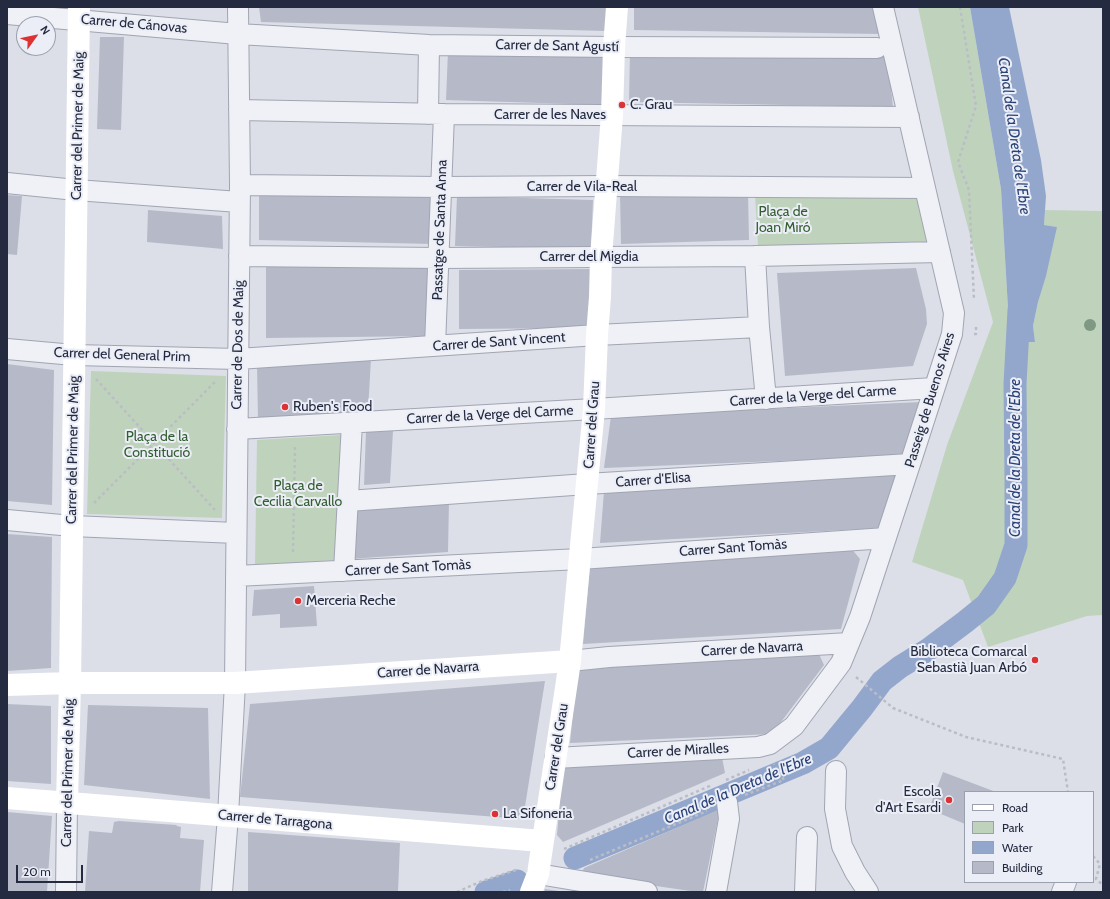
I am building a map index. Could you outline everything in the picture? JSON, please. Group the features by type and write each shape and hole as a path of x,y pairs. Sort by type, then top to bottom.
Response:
{"street":[{"name":"Carrer de Dos de Maig","path":"222,892 228,816 235,683 240,194 238,7"},
{"name":"Carrer del Grau","path":"537,867 570,661 594,409 601,257 612,115 617,7"},
{"name":"Passeig de Buenos Aires","path":"794,726 841,663 860,617 952,334 954,313 884,7"},
{"name":"Carrer de Cánovas","path":"7,14 79,13 238,34"},
{"name":"Carrer del Primer de Maig","path":"66,892 79,13"},
{"name":"Carrer de Sant Agustí","path":"238,34 430,45 877,48"},
{"name":"Passatge de Santa Anna","path":"430,45 441,187 435,346"},
{"name":"Carrer de les Naves","path":"239,110 436,114 909,117"},
{"name":"Carrer de Vila-Real","path":"7,183 76,190 240,194 441,187 607,186 925,188"},
{"name":"Carrer del Migdia","path":"239,256 439,258 755,256 940,252"},
{"path":"755,256 759,327 766,399"},
{"name":"Carrer de Sant Vincent","path":"238,359 759,327"},
{"name":"Carrer del General Prim","path":"7,348 74,355 238,359"},
{"name":"Carrer de la Verge del Carme","path":"237,429 934,388"},
{"path":"344,571 352,423"},
{"name":"Carrer d'Elisa","path":"348,501 587,484 910,464"},
{"path":"7,520 72,526 236,533"},
{"name":"Carrer Sant Tomàs","path":"580,559 886,538"},
{"name":"Carrer de Sant Tomàs","path":"236,576 580,559"},
{"name":"Carrer de Navarra","path":"7,685 70,683 235,683 570,661 608,657 849,643"},
{"name":"Carrer de Miralles","path":"555,758 758,747 770,744 794,726"},
{"path":"836,771 835,809 842,846 855,872 868,892"},
{"name":"Carrer de Tarragona","path":"7,798 228,816 537,867"},
{"path":"716,892 729,819 727,802"},
{"path":"805,892 807,837"},
{"path":"537,867 647,892"}],"path":[{"path":"960,7 976,106 958,162 969,190 975,304"},
{"path":"952,334 976,334 976,319"},
{"path":"74,355 236,533"},
{"path":"72,526 238,359"},
{"path":"293,574 295,426"},
{"path":"852,674 893,708 906,714 966,737 1063,759 1068,791"},
{"path":"588,860 784,780 773,763"},
{"path":"720,782 749,770"},
{"path":"457,892 482,882 537,867 566,848 713,785"},
{"path":"1094,857 1100,864 1096,879 1103,885"}],"green space":[{"path":"918,7 970,7 1001,189 1010,342 1035,342 1033,326 1056,227 1044,225 1045,210 1103,211 1103,615 1087,616 988,647 963,580 912,562 947,445 993,322 953,171"},
{"name":"Plaça de Joan Miró","path":"755,195 918,196 928,244 758,246"},
{"name":"Plaça de la Constitució","path":"91,371 226,376 222,518 87,514"},
{"name":"Plaça de Cecilia Carvallo","path":"341,435 337,560 255,565 257,440"}],"water":[{"path":"970,7 1009,7 1041,160 1046,196 1044,225 1057,227 1033,326 1035,342 1010,342 1001,189"}],"building":[{"path":"259,7 606,7 606,31 261,22"},
{"path":"634,7 874,7 880,34 634,30"},
{"path":"100,37 124,37 121,130 97,129"},
{"path":"887,50 893,107 629,102 630,52"},
{"path":"448,51 604,56 603,105 446,100"},
{"path":"259,190 433,194 432,244 259,240"},
{"path":"748,191 749,240 621,244 620,194"},
{"path":"7,195 22,196 17,255 7,254"},
{"path":"457,196 593,200 591,249 455,246"},
{"path":"148,210 222,216 223,249 147,242"},
{"path":"430,266 431,336 266,338 266,267"},
{"path":"916,268 926,309 927,324 913,366 785,376 777,273"},
{"path":"592,269 593,328 459,329 459,270"},
{"path":"371,359 368,411 258,418 257,366"},
{"path":"7,364 54,370 52,505 7,501"},
{"path":"921,402 904,456 604,468 611,416"},
{"path":"393,431 390,483 364,485 366,432"},
{"path":"897,474 881,528 600,543 604,491"},
{"path":"449,500 448,552 350,559 353,505"},
{"path":"7,534 52,537 51,668 7,671"},
{"path":"851,548 860,559 841,629 583,644 590,566"},
{"name":"Merceria Reche","path":"314,586 317,626 280,628 280,614 252,616 254,590"},
{"path":"819,654 824,665 772,734 570,743 577,669"},
{"path":"545,681 523,819 240,797 250,704"},
{"path":"7,704 51,706 51,784 7,781"},
{"path":"88,705 208,708 210,799 84,785"},
{"path":"722,757 725,773 563,842 557,835 563,765"},
{"name":"Escola d'Art Esardi","path":"943,772 993,791 964,791 964,824 929,809"},
{"path":"720,809 703,892 581,875 584,868"},
{"path":"7,812 52,816 47,892 7,892"},
{"path":"119,821 176,825 181,827 180,838 204,840 200,892 85,892 89,831 112,833 114,822"},
{"path":"248,832 400,843 398,892 248,892"},
{"path":"545,889 559,891 559,892 544,892"}],"waterway":[{"name":"Canal de la Dreta de l'Ebre","path":"575,858 803,763 829,748 882,681 900,667 929,649 986,605 1005,578 1016,545 1015,384 1019,310"},
{"name":"Canal de la Dreta de l'Ebre","path":"486,892 517,881"}],"place":[{"name":"C. Grau","path":"622,105"},
{"name":"Ruben's Food","path":"285,407"},
{"name":"Merceria Reche","path":"298,601"},
{"name":"Biblioteca Comarcal Sebastià Juan Arbó","path":"1035,660"},
{"name":"Escola d'Art Esardi","path":"949,800"},
{"name":"La Sifoneria","path":"495,814"}]}
